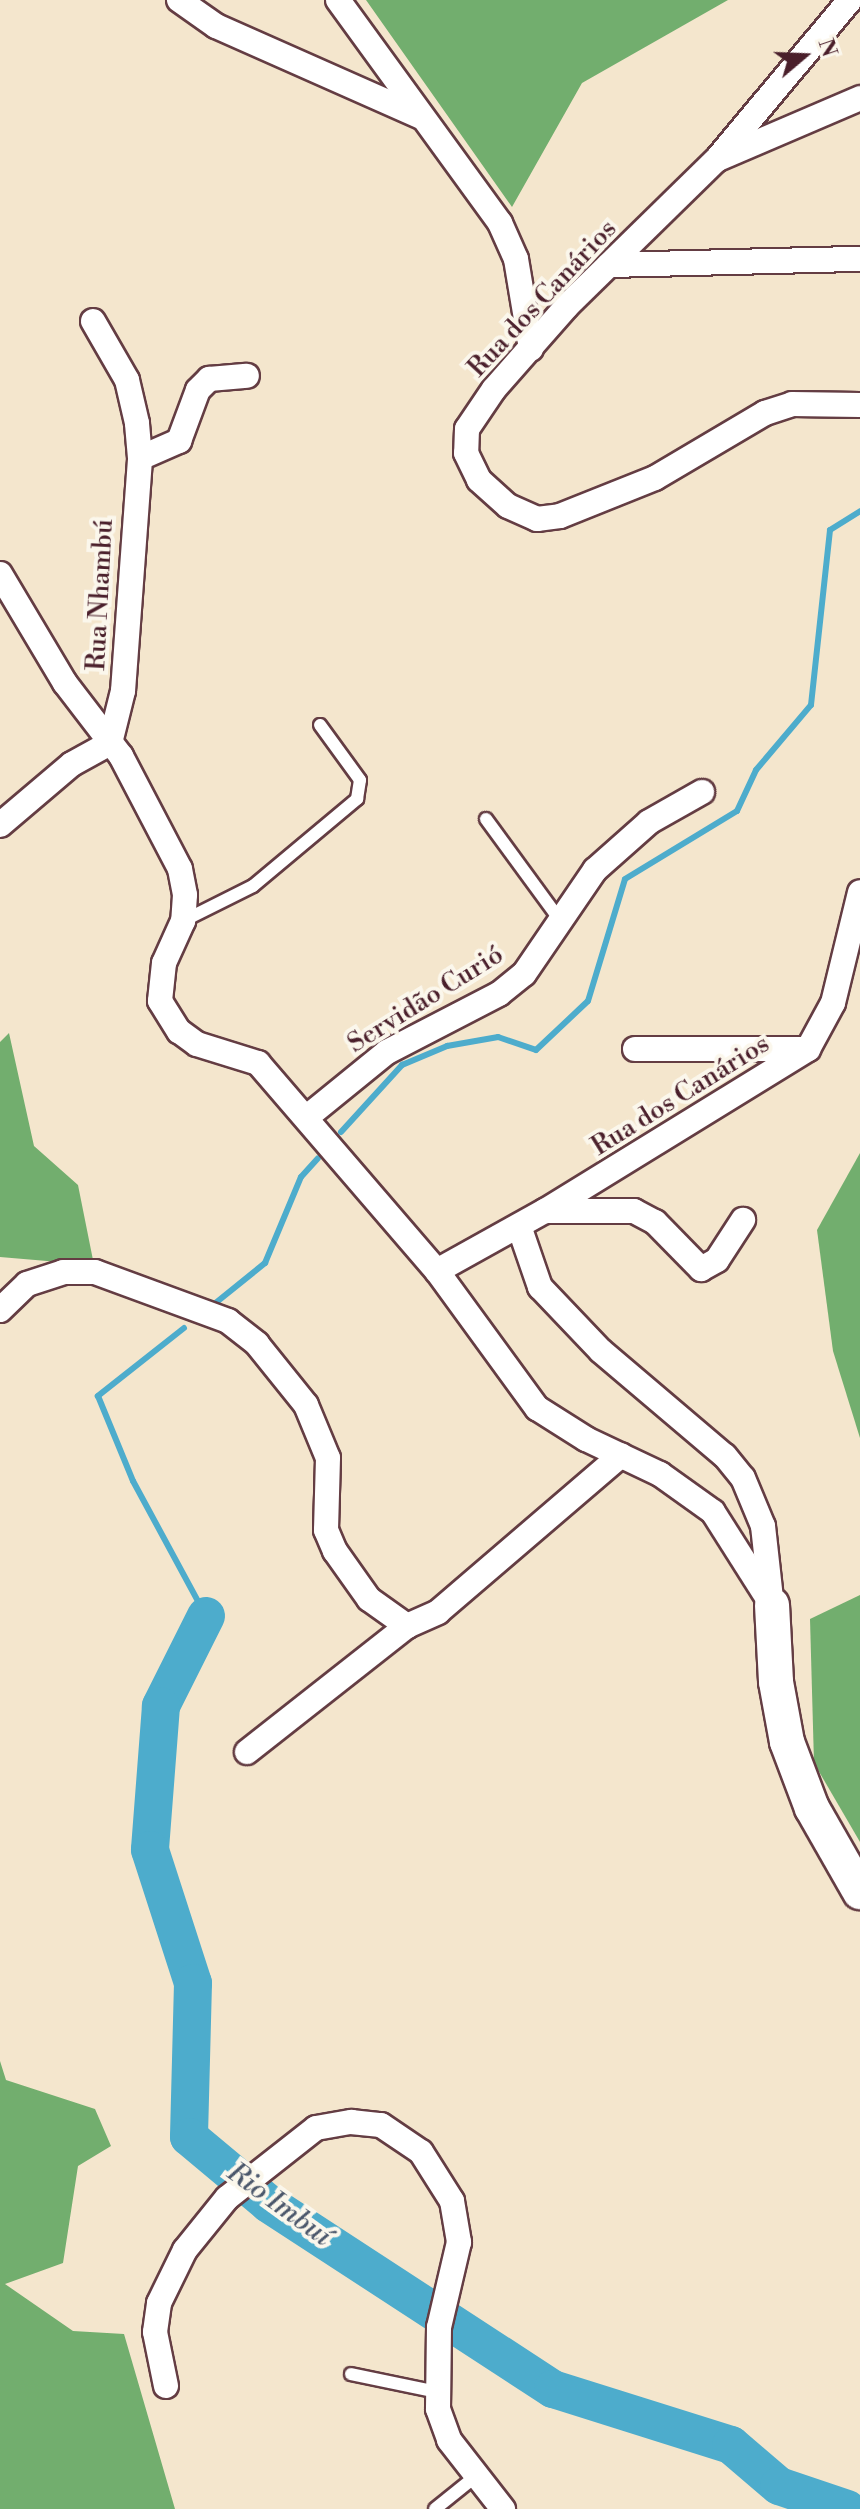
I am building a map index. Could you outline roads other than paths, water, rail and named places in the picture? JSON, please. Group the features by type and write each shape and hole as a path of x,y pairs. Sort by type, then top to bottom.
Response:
{"street":[{"path":"179,0 216,26 421,117"},
{"path":"338,0 421,117 474,181 500,223 516,259 531,349"},
{"name":"Rua dos Canários","path":"850,0 716,160 609,265 480,407 467,429 466,453 479,480 508,506 537,519 582,509 655,478 765,413 792,404 860,405"},
{"path":"716,160 860,98"},
{"path":"609,265 860,259"},
{"name":"Rua Nhambú","path":"93,321 127,380 140,458 123,691 110,743"},
{"path":"140,458 179,441 198,390 209,379 247,376"},
{"path":"0,574 43,648 110,743 166,834 185,895 183,921 161,981 160,1001 179,1031 197,1044 258,1063 437,1271 537,1408 713,1512 772,1605"},
{"path":"0,825 72,764 110,743"},
{"name":"Servidão Curió","path":"307,1117 387,1052 499,994 524,974 575,892 631,837 702,792"},
{"name":"Rua dos Canários","path":"437,1271 545,1211 808,1049 833,1003 860,892"},
{"path":"635,1049 808,1049"},
{"path":"545,1211 634,1211 655,1222 701,1269 717,1260 743,1220"},
{"path":"519,1226 540,1287 601,1351 725,1456 743,1478 763,1526 772,1605 776,1682 787,1742 812,1808 860,1892"},
{"path":"0,1310 27,1284 63,1272 95,1272 228,1321 257,1344 306,1405 328,1458 326,1530 335,1551 369,1599 407,1626"},
{"path":"247,1752 407,1626 438,1612 621,1455"},
{"path":"166,2386 155,2332 159,2303 185,2250 227,2198 316,2128 351,2122 381,2125 421,2152 452,2201 459,2242 439,2327 438,2392 449,2440 503,2509"}],"lane":[{"path":"183,921 253,886 357,799 360,780 320,725"},
{"path":"486,819 560,920"},
{"path":"351,2374 438,2392"},
{"path":"435,2509 476,2476"}],"waterway":[{"path":"341,1132 402,1065 447,1046 498,1037 536,1050 588,1001 625,879 737,811 756,770 811,705 830,530 860,511"},
{"path":"213,1305 265,1263 301,1177 318,1158"},
{"path":"184,1328 98,1396 133,1481 206,1616"},
{"name":"Rio Imbuí","path":"206,1616 161,1706 150,1850 193,1983 189,2137 269,2204 553,2389 731,2445 779,2486 847,2509"}]}
